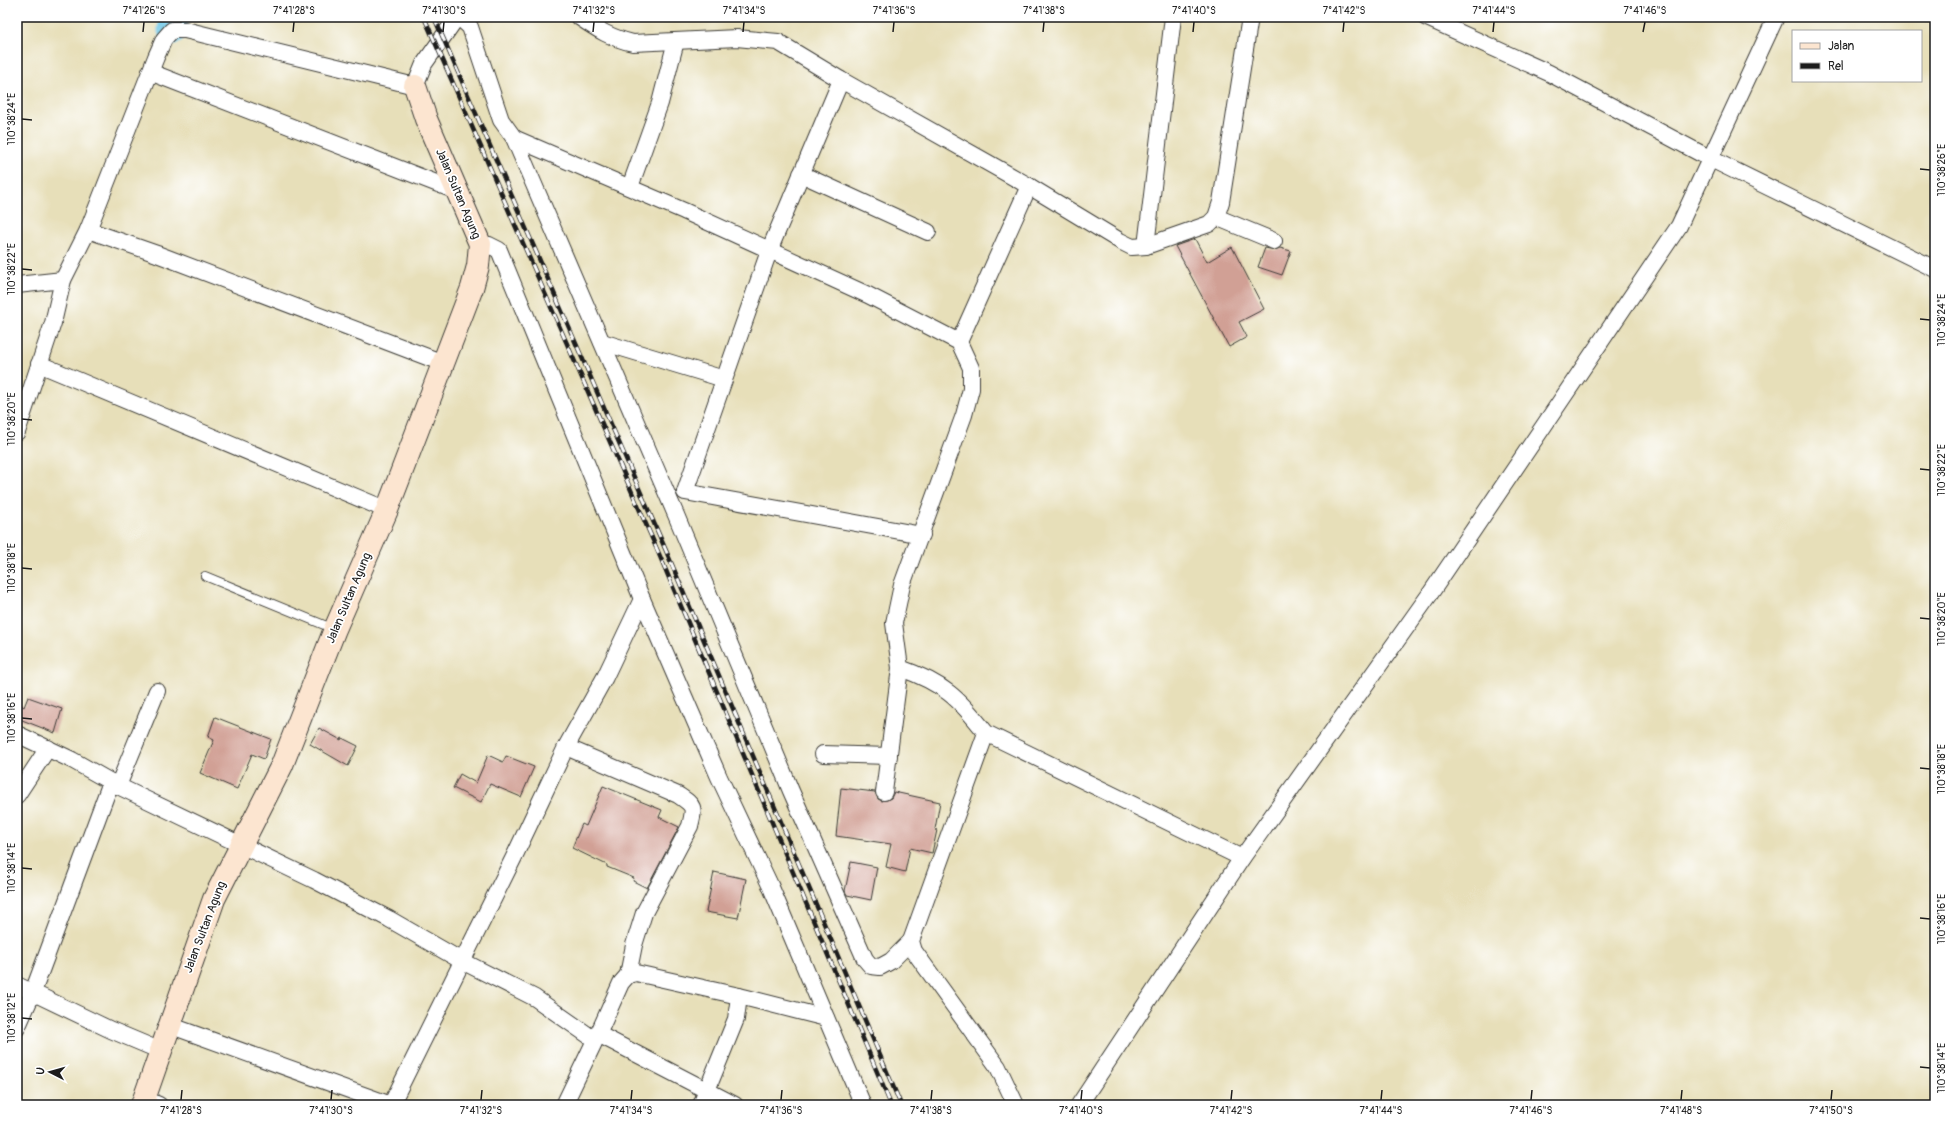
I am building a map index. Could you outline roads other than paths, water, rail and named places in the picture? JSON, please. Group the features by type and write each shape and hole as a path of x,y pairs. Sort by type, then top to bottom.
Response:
{"street":[{"path":"17,432 53,323 63,280 88,230 164,39 172,30 184,30 415,86 424,64 458,17 470,27 501,120 514,138 676,515 791,791 865,959 871,966 880,967 891,960 911,941 986,733"},
{"path":"579,17 603,33 633,43 737,38 778,42 841,80 1029,186 1126,245 1132,247 1146,246 1209,224 1216,217 1221,202 1250,17"},
{"path":"1146,246 1173,17"},
{"path":"1425,17 1549,73 1711,159 1935,269"},
{"path":"1079,1105 1242,858 1430,594 1680,226 1776,17"},
{"path":"630,188 660,103 676,41"},
{"path":"150,72 459,192"},
{"path":"676,515 769,251 841,80"},
{"name":"Jalan Sultan Agung","path":"149,1103 161,1051 169,1025 214,899 282,764 335,629 387,510 472,288 478,266 480,244 459,192 426,119 415,86"},
{"path":"514,138 684,210 769,251 868,295 959,342 971,368 971,389 964,415 922,535 902,585 894,623 900,668 884,792"},
{"path":"801,174 928,232"},
{"path":"959,342 1029,186"},
{"path":"1216,217 1274,241"},
{"path":"88,230 158,254 443,363"},
{"path":"480,244 489,245 499,250 642,599 719,777 770,885 863,1105"},
{"path":"17,285 63,280"},
{"path":"602,342 724,379"},
{"path":"40,364 387,510"},
{"path":"685,492 922,535"},
{"path":"169,1025 391,1105 514,857 566,747 605,677 642,599"},
{"path":"900,668 924,676 950,692 968,710 986,733 1242,858"},
{"path":"17,1028 33,992 115,784 157,691"},
{"path":"17,734 48,748 115,784 241,844 382,916 535,998 596,1037 735,1105"},
{"path":"564,1105 621,983 628,975 634,945 644,913 690,826 694,811 692,804 678,795 566,747"},
{"path":"17,795 48,748"},
{"path":"823,754 889,756"},
{"path":"911,941 914,951 998,1067 1016,1105"},
{"path":"628,975 636,973 739,996 826,1018"},
{"path":"17,985 111,1030 161,1051"},
{"path":"701,1105 736,1019 739,996"}],"lane":[{"path":"205,576 335,629"}],"waterway":[{"path":"172,30 174,17"}],"railway":[{"path":"424,17 659,554 891,1105"},
{"path":"434,17 667,553 901,1105"}]}
